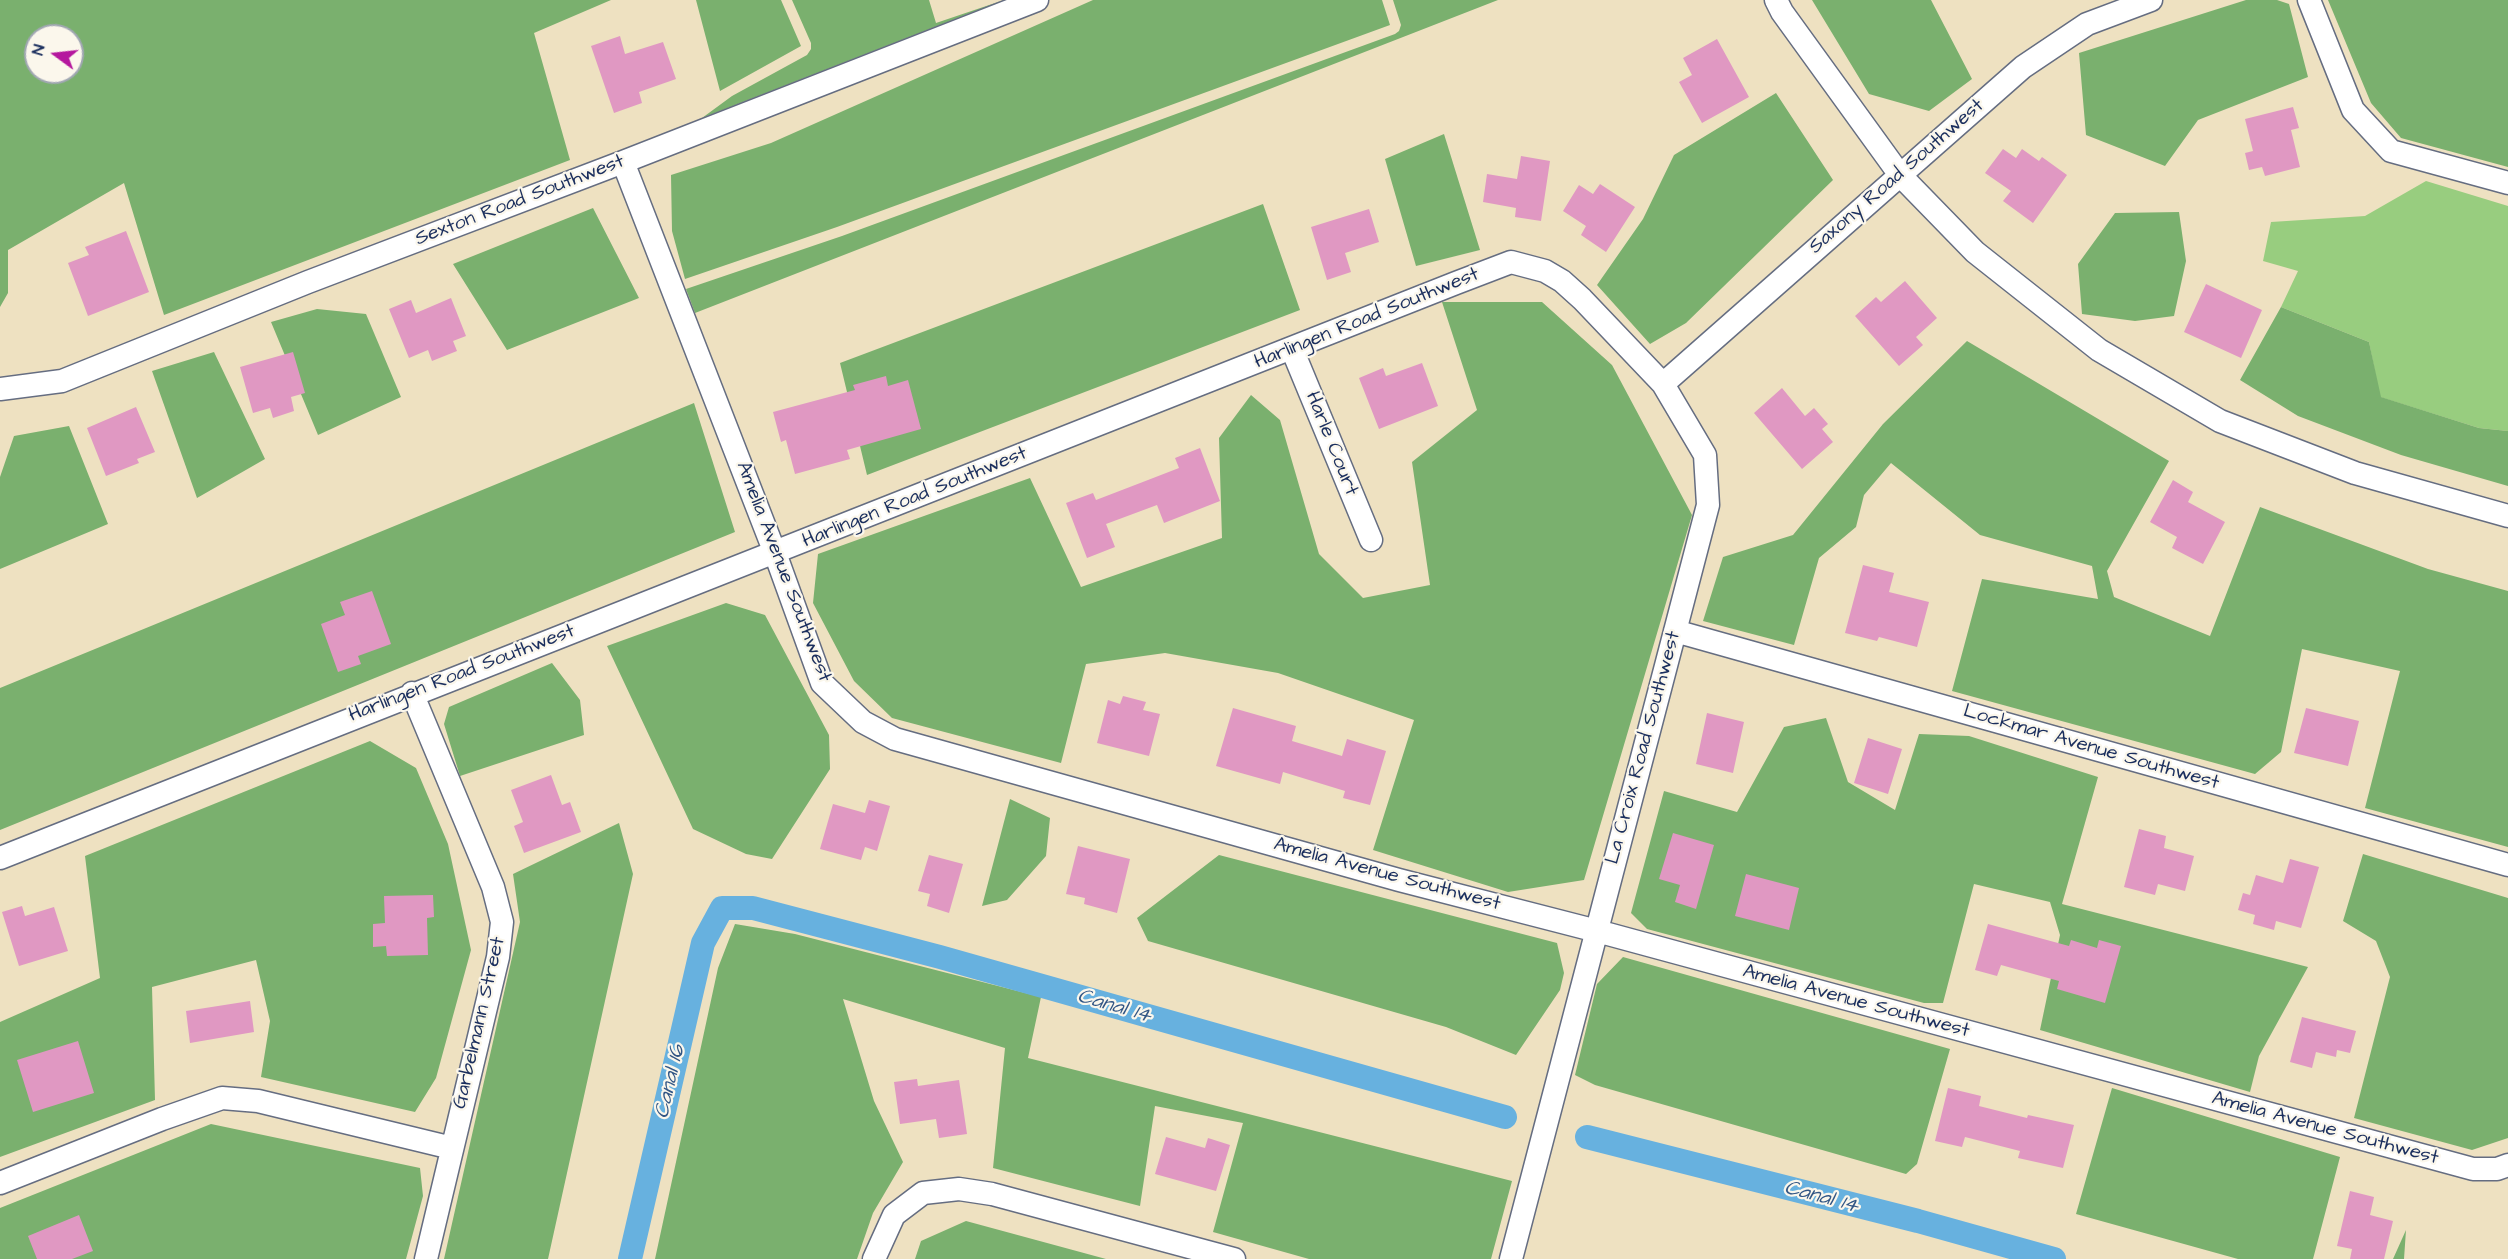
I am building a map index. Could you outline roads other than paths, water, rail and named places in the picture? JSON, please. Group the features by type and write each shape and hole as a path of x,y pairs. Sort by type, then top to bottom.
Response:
{"street":[{"name":"Sexton Road Southwest","path":"0,389 62,381 308,282 1037,0"},
{"path":"1776,0 1782,12 1899,175 1975,252 2099,350 2220,421 2355,474 2508,516"},
{"name":"Saxony Road Southwest","path":"1663,384 2023,67 2087,24 2151,0"},
{"path":"2308,0 2353,110 2391,151 2508,183"},
{"name":"Amelia Avenue Southwest","path":"623,162 775,553 822,683 863,722 895,739 1388,877 1597,931 2473,1169 2497,1169 2508,1165"},
{"name":"Harlingen Road Southwest","path":"0,858 412,693 775,553 1511,262 1545,271 1562,281"},
{"name":"La Croix Road Southwest","path":"1511,1259 1708,505 1705,454 1663,384 1562,281"},
{"name":"Harle Court","path":"1292,349 1371,540"},
{"name":"Lockmar Avenue Southwest","path":"1675,631 2508,865"},
{"name":"Garbelmann Street","path":"412,693 493,887 502,922 498,957 426,1259"},
{"path":"0,1183 162,1119 222,1098 258,1101 452,1148"},
{"path":"874,1259 894,1215 923,1193 959,1189 992,1194 1193,1254 1234,1259"}],"waterway":[{"name":"Canal 14","path":"630,1259 703,943 722,908 753,908 940,957 1505,1117"},
{"name":"Canal 14","path":"1587,1137 1918,1221 2054,1259"}],"water label":[{"name":"Canal 16","path":"671,1082"}]}
